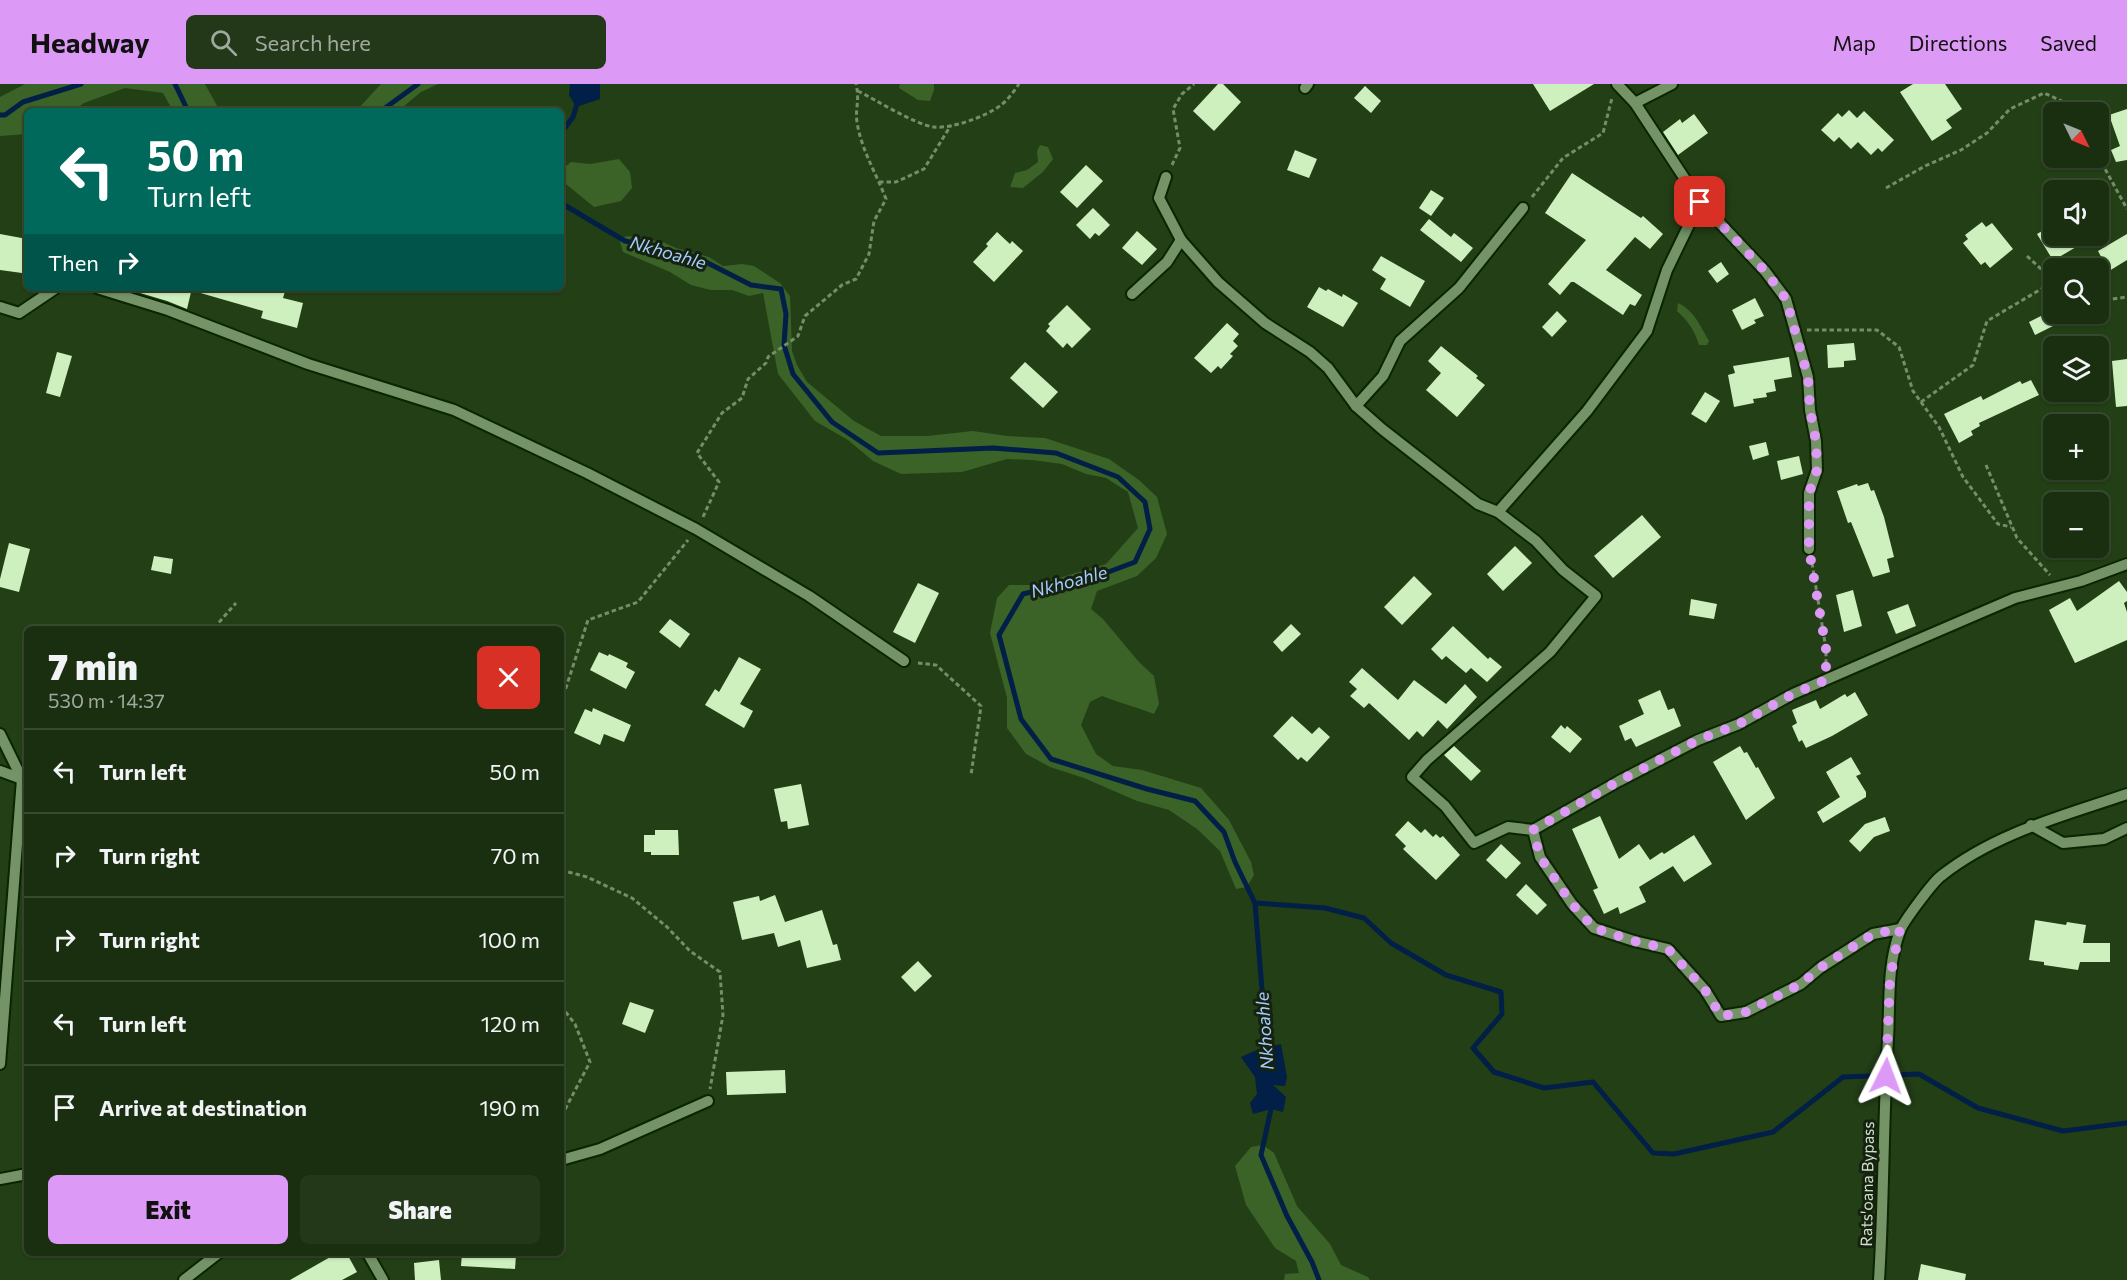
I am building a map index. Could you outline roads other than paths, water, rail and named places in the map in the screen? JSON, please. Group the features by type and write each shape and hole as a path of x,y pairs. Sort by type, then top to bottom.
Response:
{"street":[{"path":"1635,103 1672,84"},
{"path":"1619,85 1635,103 1700,202 1765,271 1786,299 1808,377 1810,410 1816,441 1817,470 1809,493 1809,549"},
{"path":"1167,177 1159,198 1181,240 1218,282 1257,316 1310,352 1329,368 1356,406 1382,429 1478,504 1498,512 1536,541 1563,570 1596,596 1550,652 1427,760 1412,777 1444,806 1474,843 1508,827 1533,830 1619,781 1698,740 1739,724 1793,694 2016,598 2081,581 2127,564"},
{"path":"1498,512 1587,411 1647,330 1667,270 1691,226 1700,202"},
{"path":"1356,406 1383,376 1400,341 1459,288 1523,208"},
{"path":"1132,294 1167,262 1181,240"},
{"path":"0,307 19,313 52,291"},
{"path":"107,291 168,310 308,364 454,410 587,473 696,529 809,596 903,661"},
{"path":"0,734 22,779 0,1064"},
{"path":"0,771 22,779"},
{"name":"Rats'oana Bypass","path":"1879,1280 1890,978 1900,929 1938,878 1972,854 2031,825 2127,794"},
{"path":"2031,825 2063,843 2104,839 2127,828"},
{"path":"1533,830 1540,857 1572,904 1594,928 1668,949 1705,990 1721,1016 1746,1012 1801,984 1820,968 1873,934 1900,929"},
{"path":"564,1159 600,1149 708,1101"},
{"path":"0,1179 24,1175"},
{"path":"184,1280 215,1256"},
{"path":"369,1256 383,1280"}],"water":[{"path":"570,84 600,84 600,99 576,107 569,95"},
{"path":"1281,1044 1287,1077 1285,1086 1273,1085 1286,1097 1283,1112 1271,1109 1253,1114 1250,1103 1257,1094 1255,1077 1241,1057 1261,1048"}],"waterway":[{"name":"Nkhoahle","path":"0,115 5,115 23,102 81,84"},
{"name":"Nkhoahle","path":"175,84 187,108"},
{"name":"Nkhoahle","path":"385,108 418,84"},
{"name":"Nkhoahle","path":"564,129 573,117 578,101"},
{"name":"Nkhoahle","path":"564,205 625,241 696,257 751,285 781,289 786,314 784,345 793,374 832,422 878,453 993,448 1056,453 1118,477 1145,502 1150,529 1135,562 1095,577 1023,594 999,635 1021,719 1051,759 1147,789 1195,801 1224,832 1235,862 1255,903 1267,1052"},
{"path":"1255,903 1325,908 1364,918 1391,943 1446,975 1501,992 1502,1014 1473,1048 1494,1072 1544,1088 1593,1082 1653,1153 1674,1154 1773,1132 1843,1077 1919,1074 1978,1108 2063,1131 2127,1123"},
{"name":"Nkhoahle","path":"1271,1104 1261,1155 1287,1216 1319,1280"}]}
